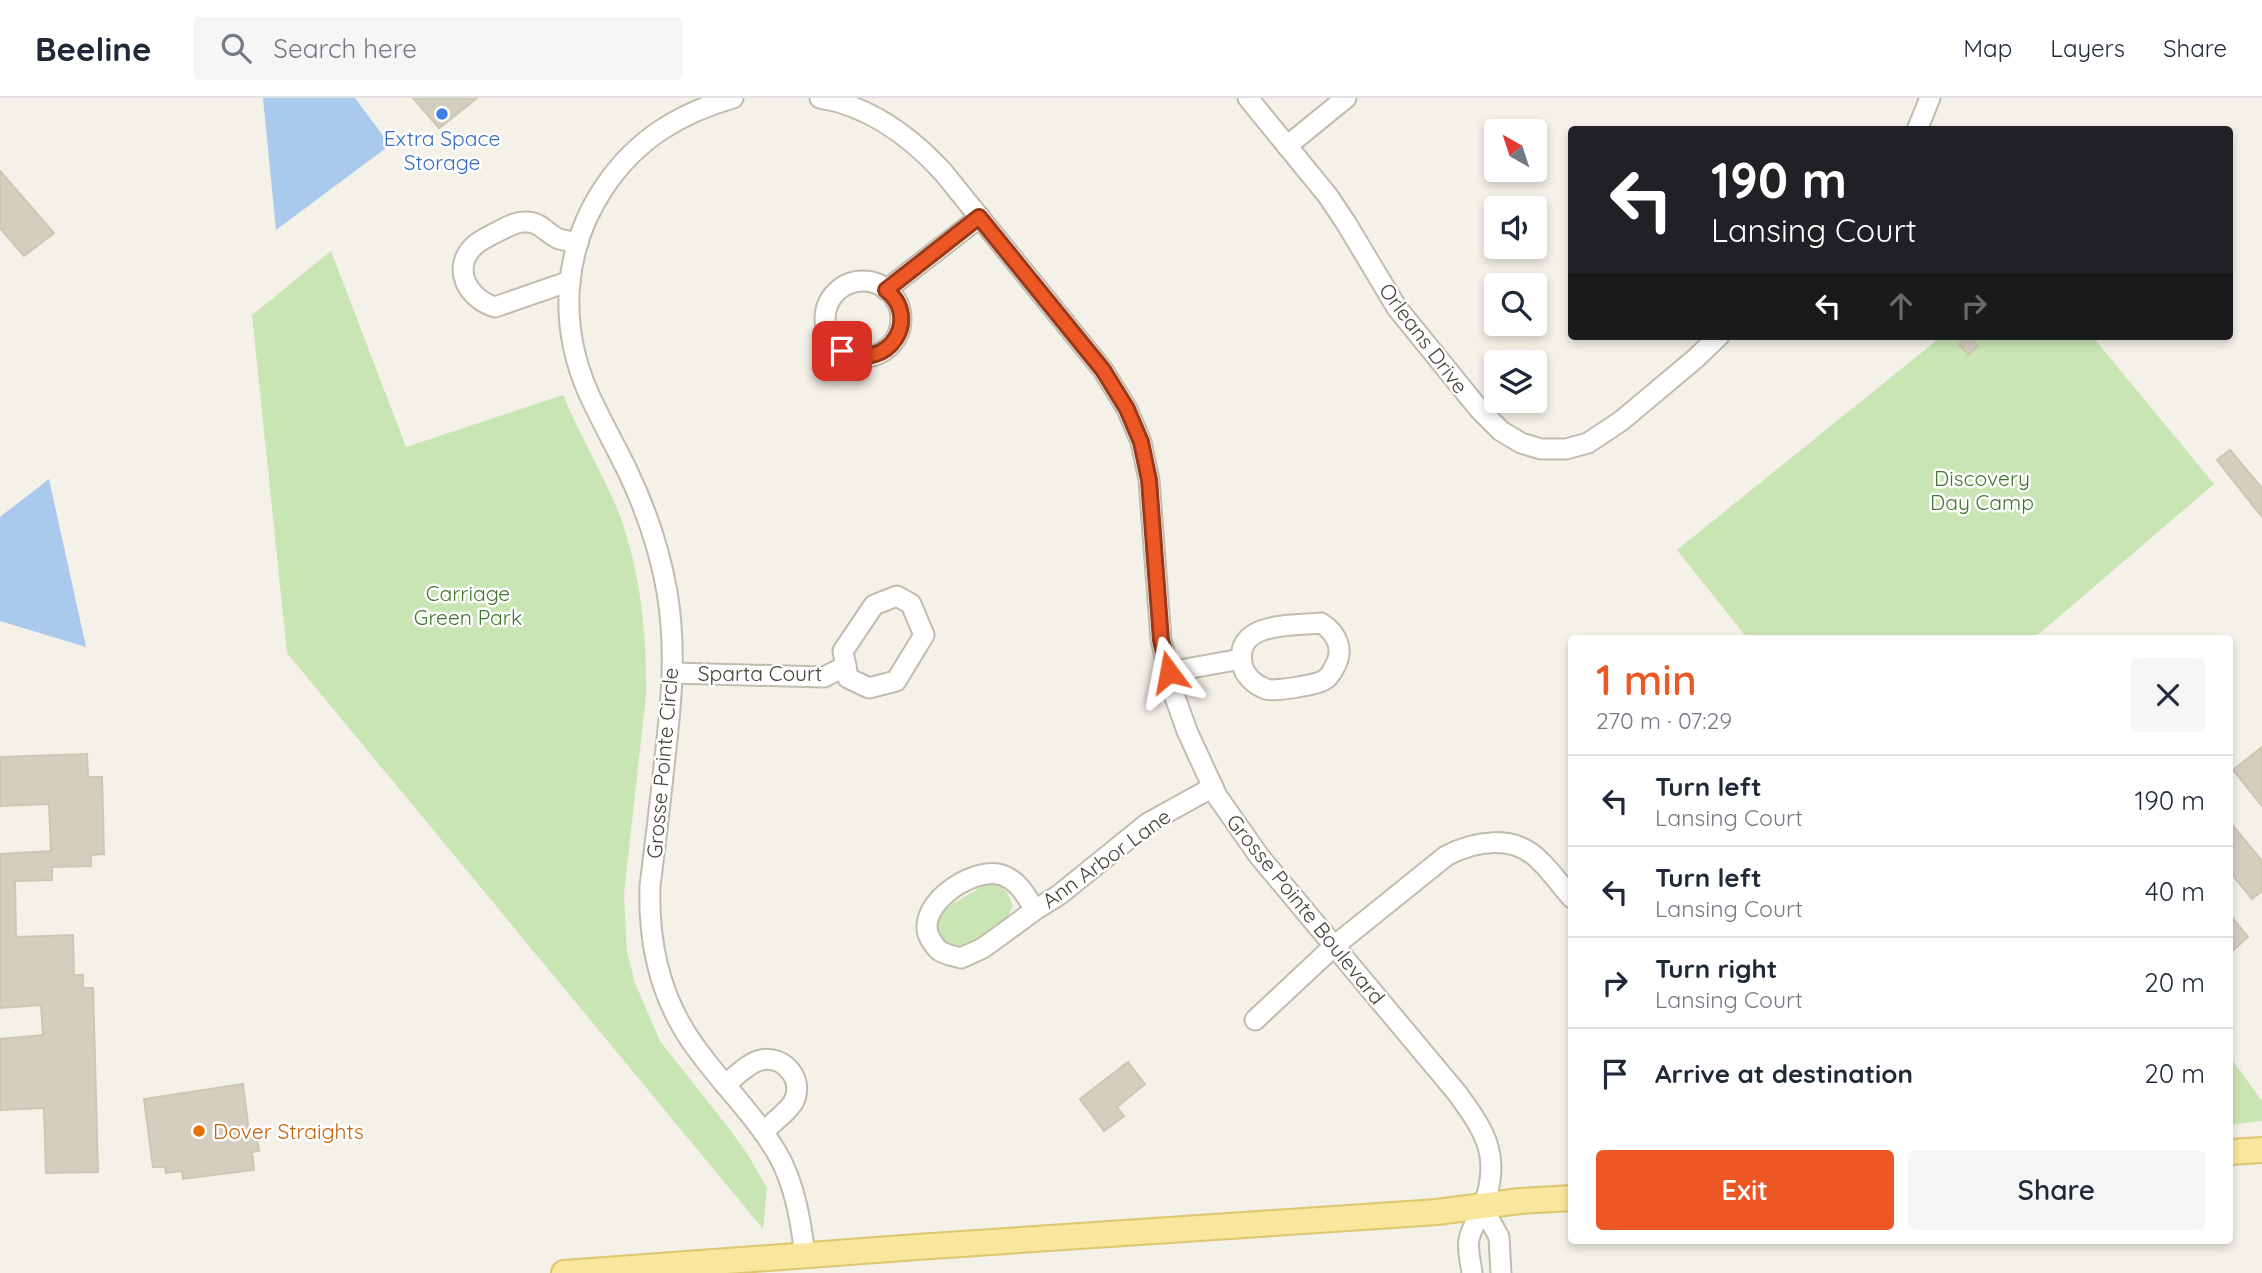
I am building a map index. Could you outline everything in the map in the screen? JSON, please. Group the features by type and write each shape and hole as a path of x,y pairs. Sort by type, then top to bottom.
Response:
{"main road":[{"path":"2233,1152 2262,1150"},
{"path":"564,1273 1483,1208 1520,1201 1568,1198"}],"street":[{"name":"Grosse Pointe Circle","path":"733,98 684,115 669,124 632,153 614,174 595,201 583,226 567,300 579,369 642,504 661,563 671,628 673,673 650,887 652,941 666,994 681,1024 697,1050 779,1156 802,1228 805,1256"},
{"name":"Grosse Pointe Boulevard","path":"825,98 889,124 943,172 1103,370 1127,409 1141,442 1149,480 1161,640 1187,731 1213,787 1259,856 1457,1093 1486,1137 1491,1173 1483,1208 1468,1239 1472,1273"},
{"name":"Orleans Drive","path":"1248,98 1346,223 1397,308 1479,409 1501,431 1521,443 1541,449 1566,449 1588,443 1621,421 1716,340"},
{"path":"1287,146 1346,98"},
{"path":"1919,126 1930,98"},
{"path":"886,290 979,217"},
{"path":"570,281 495,307 474,297 464,276 465,264 469,252 477,243 511,224 536,223 555,237 578,243"},
{"name":"Sparta Court","path":"897,596 911,604 925,635 895,681 869,688 848,678 846,666 843,651 874,605 897,596"},
{"path":"1321,623 1335,636 1339,645 1336,665 1324,680 1272,691 1248,678 1241,659 1247,640 1264,629 1321,623"},
{"path":"1169,672 1241,659"},
{"name":"Sparta Court","path":"673,673 824,677 846,666"},
{"name":"Ann Arbor Lane","path":"1035,910 1019,886 1001,875 981,874 957,886 934,904 925,921 927,936 939,951 961,958 984,948 1059,895 1148,822 1213,787"},
{"path":"1255,1020 1334,947 1446,856 1464,846 1493,841 1518,846 1538,857 1568,893"},
{"path":"725,1085 761,1060 779,1062 788,1067 797,1084 793,1103 763,1132"},
{"path":"1483,1208 1499,1237 1501,1273"}],"green space":[{"name":"Carriage Green Park","path":"331,251 406,447 563,395 616,506 636,575 646,671 646,695 624,894 627,952 635,983 660,1041 731,1131 767,1188 763,1229 287,653 252,315"},
{"name":"Discovery Day Camp","path":"1937,340 2095,340 2214,484 2038,635 1745,635 1677,550"},
{"path":"986,884 997,885 1009,896 1013,906 1006,920 961,949 947,948 935,929 936,918 942,910"},
{"path":"2233,1061 2262,1101 2262,1121 2233,1125"}],"water":[{"path":"263,98 355,98 390,145 276,230"},
{"path":"49,479 86,647 0,621 0,517"}],"building":[{"name":"Extra Space Storage","path":"413,98 477,98 439,128"},
{"path":"0,171 54,233 24,256 0,228"},
{"path":"1964,340 1973,340 1978,346 1968,355 1959,344"},
{"path":"2230,450 2262,488 2262,517 2217,460"},
{"path":"2262,747 2262,806 2233,770"},
{"path":"87,754 88,777 102,777 104,854 91,855 91,866 52,867 52,880 15,881 16,937 73,935 74,975 83,975 83,988 93,988 98,1172 46,1173 44,1108 0,1110 0,1039 43,1035 41,1005 0,1008 0,854 51,851 49,804 0,806 0,757"},
{"path":"2233,826 2262,861 2262,891 2252,899 2233,876"},
{"path":"2233,919 2248,937 2233,950"},
{"path":"1128,1062 1145,1084 1117,1107 1124,1116 1104,1131 1080,1099"},
{"name":"Dover Straights","path":"243,1084 249,1132 256,1131 259,1151 252,1152 254,1170 183,1179 182,1171 166,1173 165,1167 153,1167 144,1099"}],"place":[{"name":"Extra Space Storage","path":"442,114"},
{"name":"Dover Straights","path":"199,1131"}],"route":[{"path":"842,351 865,357 888,348 896,338 901,314 897,302 886,290 979,217 1103,370 1127,409 1141,442 1149,480 1161,640 1169,672"}]}
